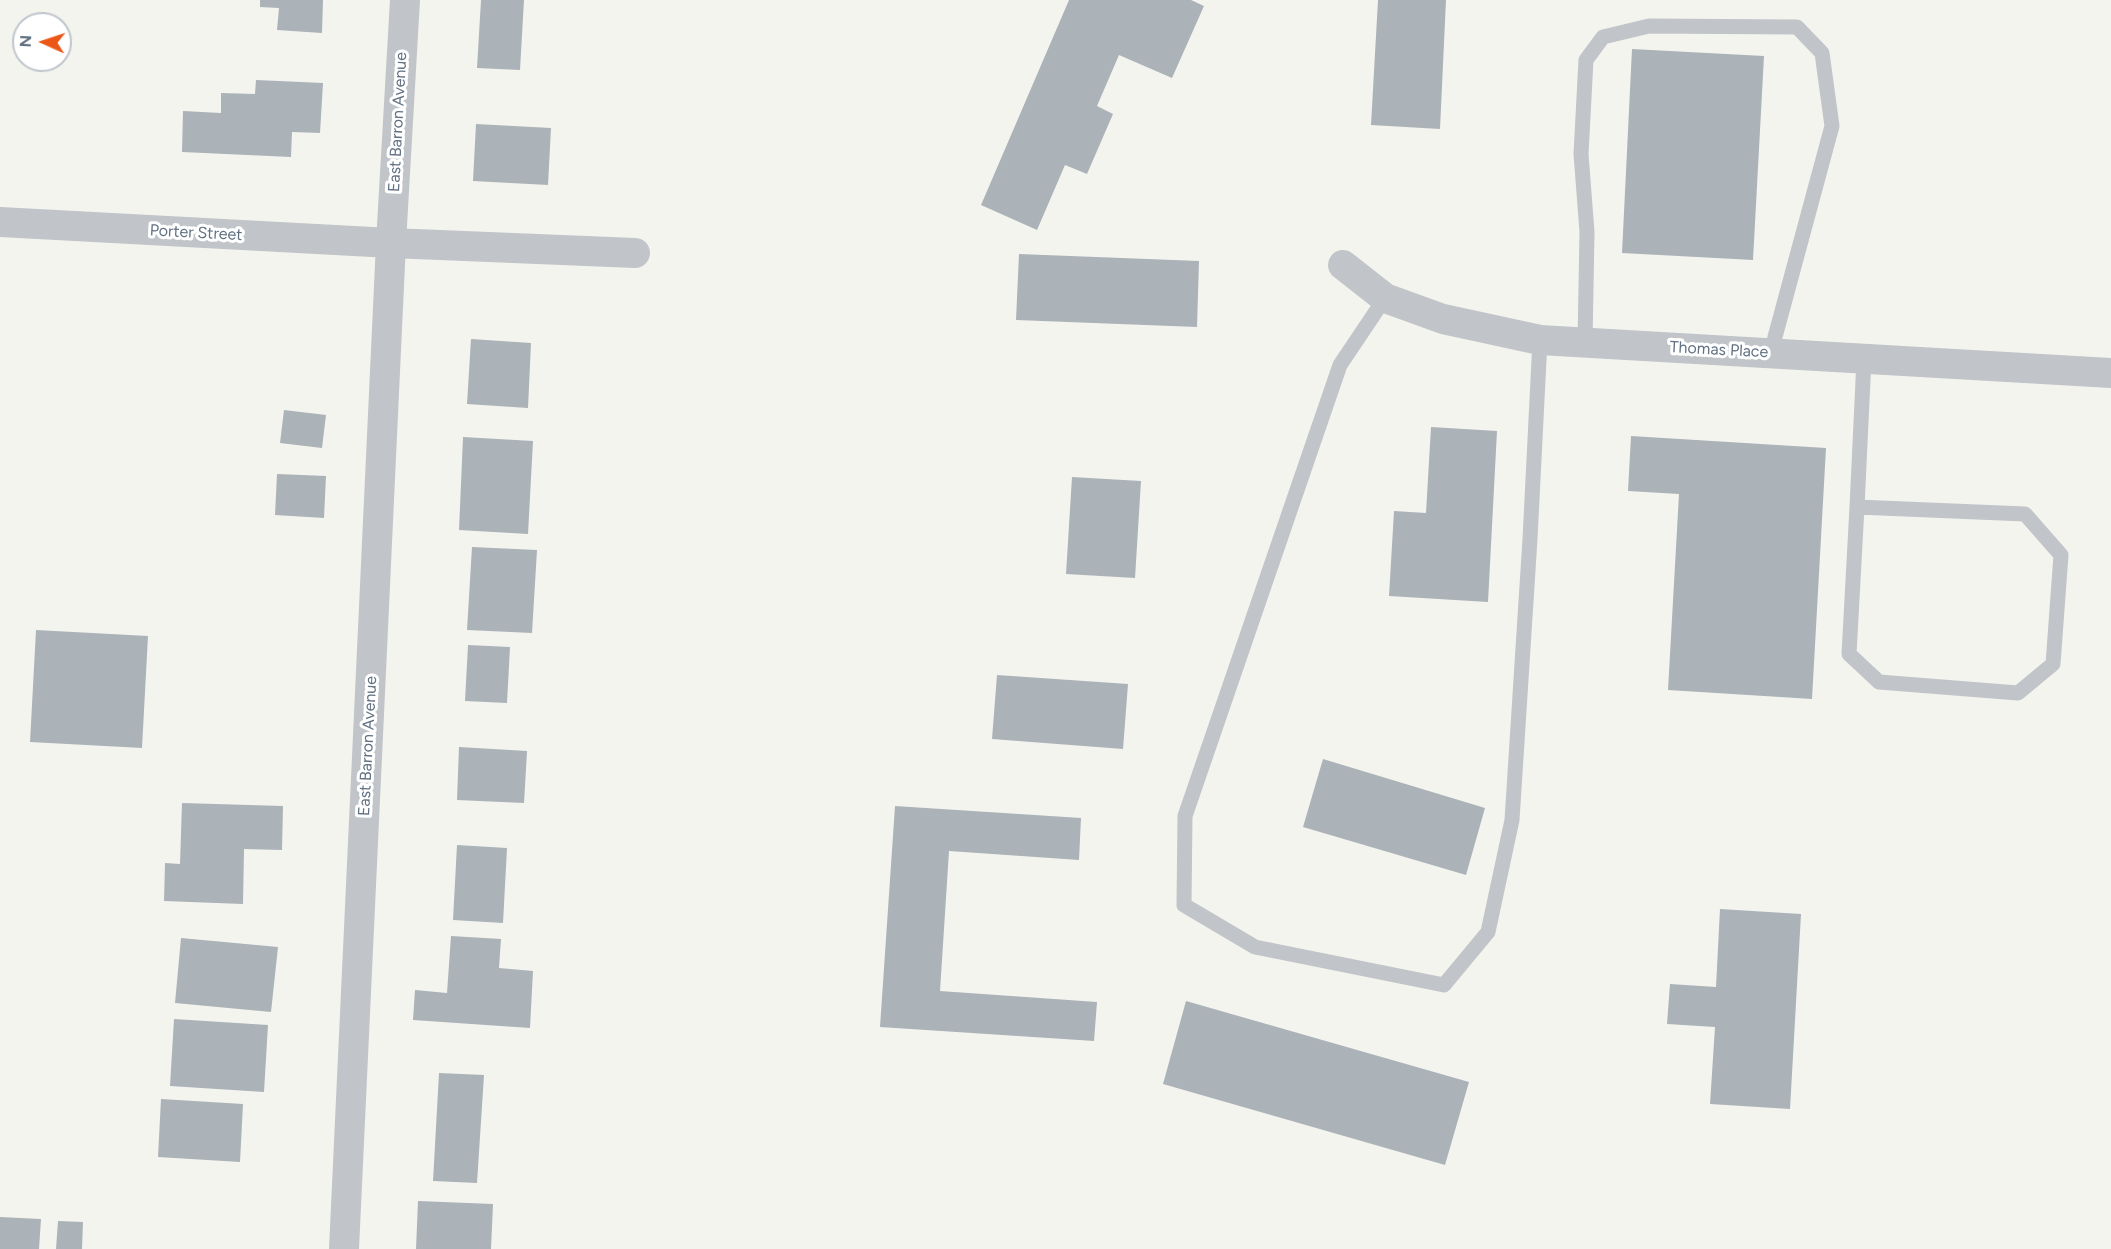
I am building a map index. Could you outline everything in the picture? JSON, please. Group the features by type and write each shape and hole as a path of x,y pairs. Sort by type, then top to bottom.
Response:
{"street":[{"name":"East Barron Avenue","path":"344,1249 405,0"},
{"name":"Porter Street","path":"0,222 392,243"},
{"path":"392,243 635,253"},
{"name":"Thomas Place","path":"1343,265 1385,297 1443,319 1540,340 2111,373"}],"lane":[{"path":"1585,342 1587,232 1581,154 1586,60 1603,37 1649,26 1797,27 1822,53 1832,126 1772,353"},
{"path":"1385,297 1340,365 1185,816 1185,905 1254,947 1444,985 1488,932 1512,820 1540,340"},
{"path":"1857,507 2025,514 2061,555 2053,664 2018,693 1879,682 1849,654 1864,359"}],"building":[{"path":"260,0 323,0 322,33 277,30 279,8 260,7"},
{"path":"481,0 524,0 520,70 477,68"},
{"path":"1069,0 1191,0 1204,6 1172,78 1119,55 1097,106 1113,114 1087,174 1065,165 1037,230 981,205"},
{"path":"1378,0 1446,0 1440,129 1371,125"},
{"path":"1632,49 1764,56 1753,260 1622,253"},
{"path":"256,80 323,83 320,133 292,132 291,157 182,152 183,111 221,113 221,93 255,94"},
{"path":"476,124 551,128 548,185 473,181"},
{"path":"1019,254 1199,261 1197,327 1016,320"},
{"path":"471,339 531,343 528,408 467,404"},
{"path":"284,410 326,415 322,448 280,443"},
{"path":"1431,427 1497,431 1488,602 1389,596 1394,511 1426,513"},
{"path":"1631,436 1826,448 1812,699 1668,690 1679,494 1628,491"},
{"path":"463,437 533,441 528,534 459,530"},
{"path":"277,474 326,476 324,518 275,515"},
{"path":"1072,477 1141,481 1135,578 1066,574"},
{"path":"472,547 537,550 532,633 467,630"},
{"path":"36,630 148,636 142,748 30,742"},
{"path":"468,645 510,647 507,703 465,701"},
{"path":"997,675 1128,684 1123,749 992,739"},
{"path":"459,747 527,751 524,803 457,800"},
{"path":"1323,759 1485,808 1466,875 1303,827"},
{"path":"182,803 283,806 282,850 244,849 243,904 164,901 165,863 180,864"},
{"path":"895,806 1081,818 1079,860 949,851 940,991 1097,1002 1094,1041 880,1027"},
{"path":"457,845 507,848 503,923 453,920"},
{"path":"1720,909 1801,914 1790,1109 1710,1104 1715,1027 1667,1024 1670,984 1716,987"},
{"path":"451,936 501,939 499,968 533,971 530,1028 413,1020 415,990 447,993"},
{"path":"181,938 278,947 271,1012 175,1003"},
{"path":"1186,1001 1469,1082 1445,1165 1163,1084"},
{"path":"174,1019 268,1025 264,1092 170,1086"},
{"path":"439,1073 484,1075 477,1183 433,1181"},
{"path":"161,1099 243,1104 240,1162 158,1157"},
{"path":"418,1201 493,1204 491,1249 416,1249"},
{"path":"0,1217 41,1219 39,1249 0,1249"},
{"path":"58,1221 83,1222 82,1249 56,1249"}]}
